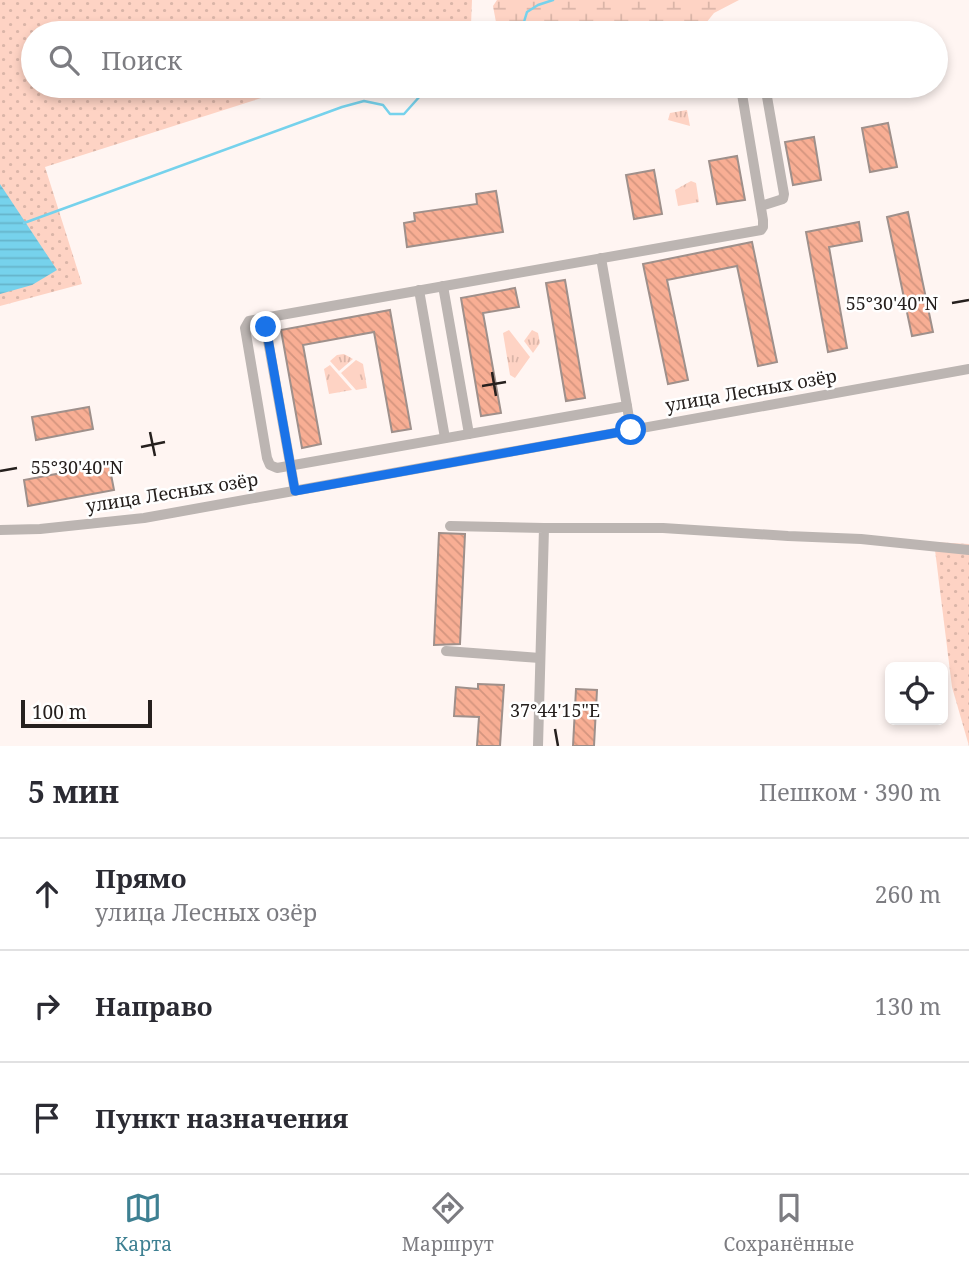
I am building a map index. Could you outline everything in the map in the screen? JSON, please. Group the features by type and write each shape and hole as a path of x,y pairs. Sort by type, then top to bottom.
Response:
{"street":[{"path":"627,406 277,468 270,465 265,448 245,328 249,321 264,318 757,231 763,227 761,206 743,98"},
{"path":"761,206 783,200 784,194 767,98"},
{"path":"601,258 631,430"},
{"path":"443,286 469,434"},
{"path":"419,290 445,438"},
{"path":"264,318 295,491"},
{"name":"улица Лесных озёр","path":"0,530 40,529 144,518 969,369"},
{"path":"450,526 663,528 861,539 969,550"},
{"path":"537,746 544,528"},
{"path":"446,651 540,658"}],"green space":[{"path":"0,0 472,0 471,21 21,21 21,98 261,98 45,167 82,284 0,306"},
{"path":"497,0 739,0 714,13 708,21 496,21 493,6"},
{"path":"687,110 690,126 668,120 670,113"},
{"path":"691,181 696,183 699,202 678,206 675,190"},
{"path":"509,330 530,357 515,378 510,375 503,333"},
{"path":"532,330 538,333 540,343 533,353 524,341"},
{"path":"344,354 353,359 339,371 330,361 337,355"},
{"path":"356,360 363,364 367,388 356,390 341,373"},
{"path":"330,365 352,390 329,394 324,369"},
{"path":"934,542 969,544 969,746 952,687"}],"water":[{"path":"0,184 57,270 32,285 0,294"}],"building":[{"path":"888,123 897,167 870,172 862,128"},
{"path":"814,137 821,180 793,185 785,142"},
{"path":"737,156 745,200 717,204 709,161"},
{"path":"654,170 662,214 634,219 626,175"},
{"path":"496,191 503,232 407,247 404,223 415,221 414,213 477,204 476,194"},
{"path":"908,212 933,332 912,336 887,217"},
{"path":"859,222 862,241 829,247 847,348 828,352 806,232"},
{"path":"752,242 777,362 758,366 737,266 667,280 688,380 668,384 643,264"},
{"path":"565,280 585,398 566,401 546,283"},
{"path":"515,288 519,307 483,313 501,413 481,416 461,298"},
{"path":"390,310 411,429 392,432 374,332 303,345 321,444 302,448 281,330"},
{"path":"89,407 93,429 36,440 32,417"},
{"path":"109,464 114,490 28,506 24,480"},
{"path":"439,533 465,534 460,644 434,645"},
{"path":"478,684 504,685 500,746 477,746 479,717 454,716 456,687 478,689"},
{"path":"576,689 597,690 594,746 573,746"}],"waterway":[{"path":"524,21 527,12 553,0"},
{"path":"24,223 342,107 364,101 383,105 390,114 404,114 418,98"}],"route":[{"path":"266,327 295,491 631,430"}]}
